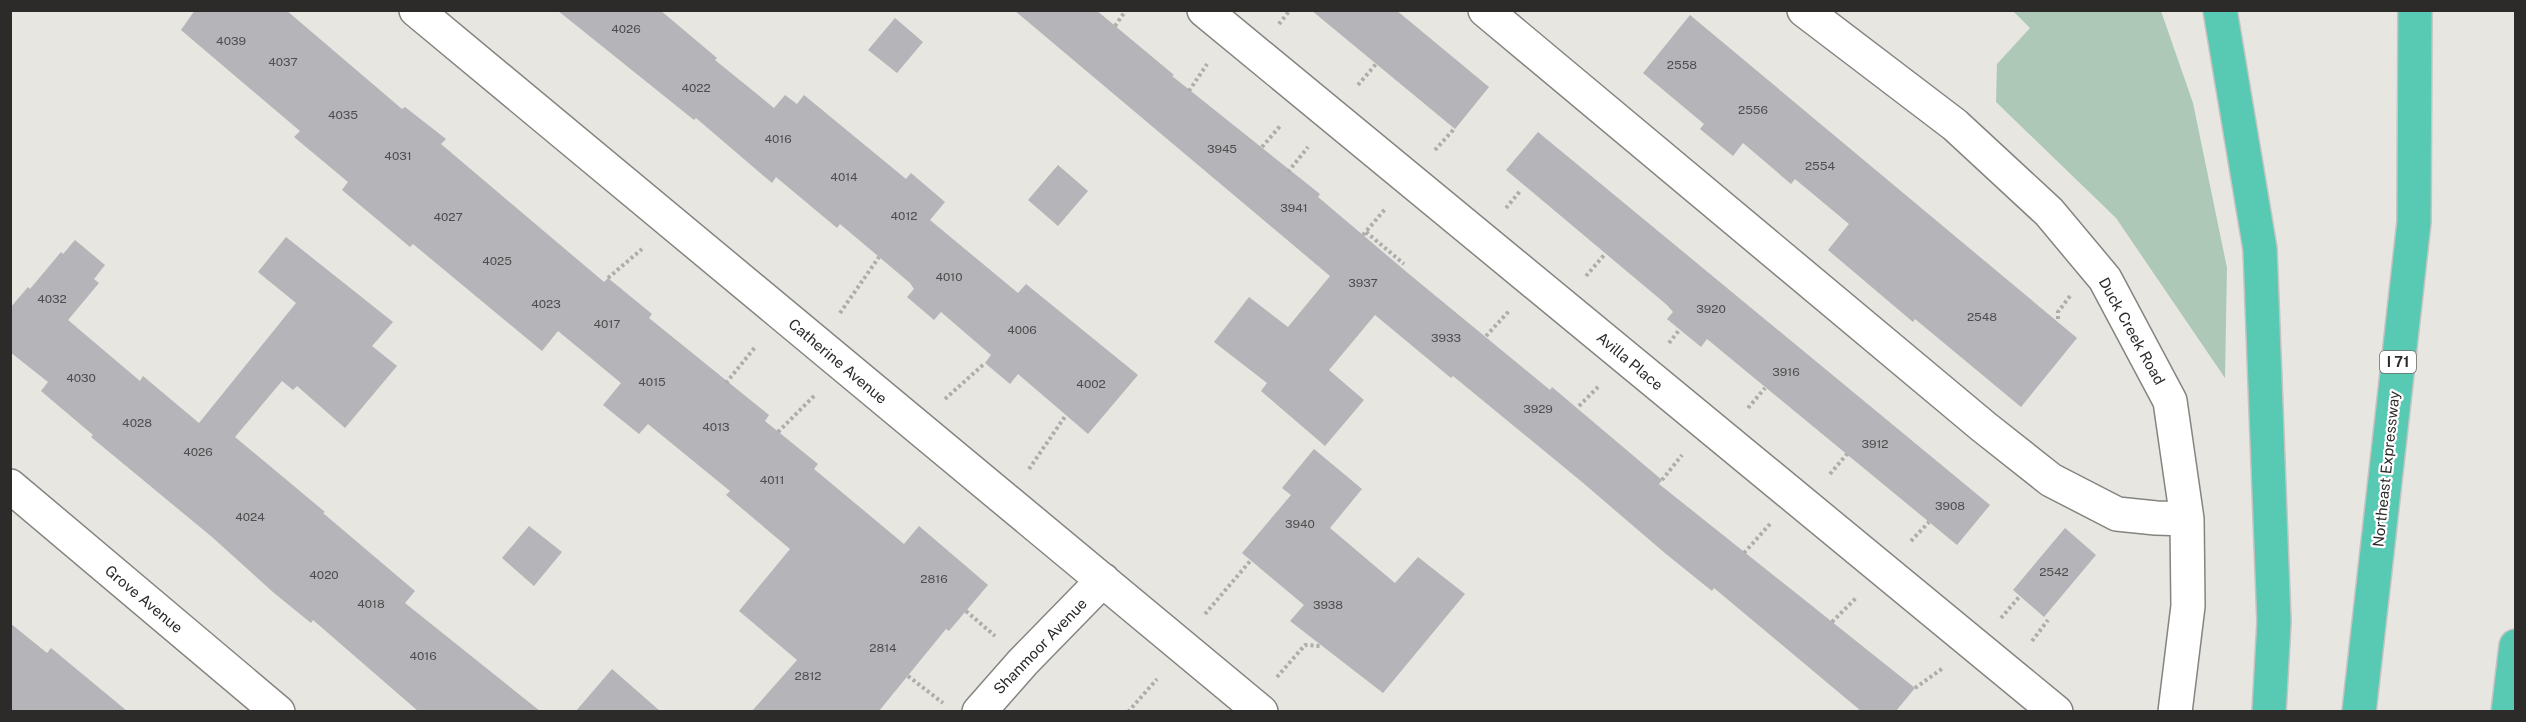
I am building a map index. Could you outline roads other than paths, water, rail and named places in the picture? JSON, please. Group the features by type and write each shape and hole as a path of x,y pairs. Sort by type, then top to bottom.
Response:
{"highway":[{"path":"2220,10 2260,249 2274,622 2269,711"},
{"name":"Northeast Expressway","path":"2359,711 2414,222 2415,10"},
{"path":"2508,711 2516,646"}],"street":[{"name":"Catherine Avenue","path":"416,10 1261,711"},
{"name":"Avilla Place","path":"1204,10 2056,711"},
{"path":"1485,10 1984,427 2051,480 2117,514 2156,519 2187,519"},
{"name":"Duck Creek Road","path":"1804,10 1955,125 2049,212 2105,279 2170,401 2187,519 2188,606 2175,711"},
{"name":"Grove Avenue","path":"10,486 278,711"},
{"name":"Shanmoor Avenue","path":"979,711 1103,580"}]}
